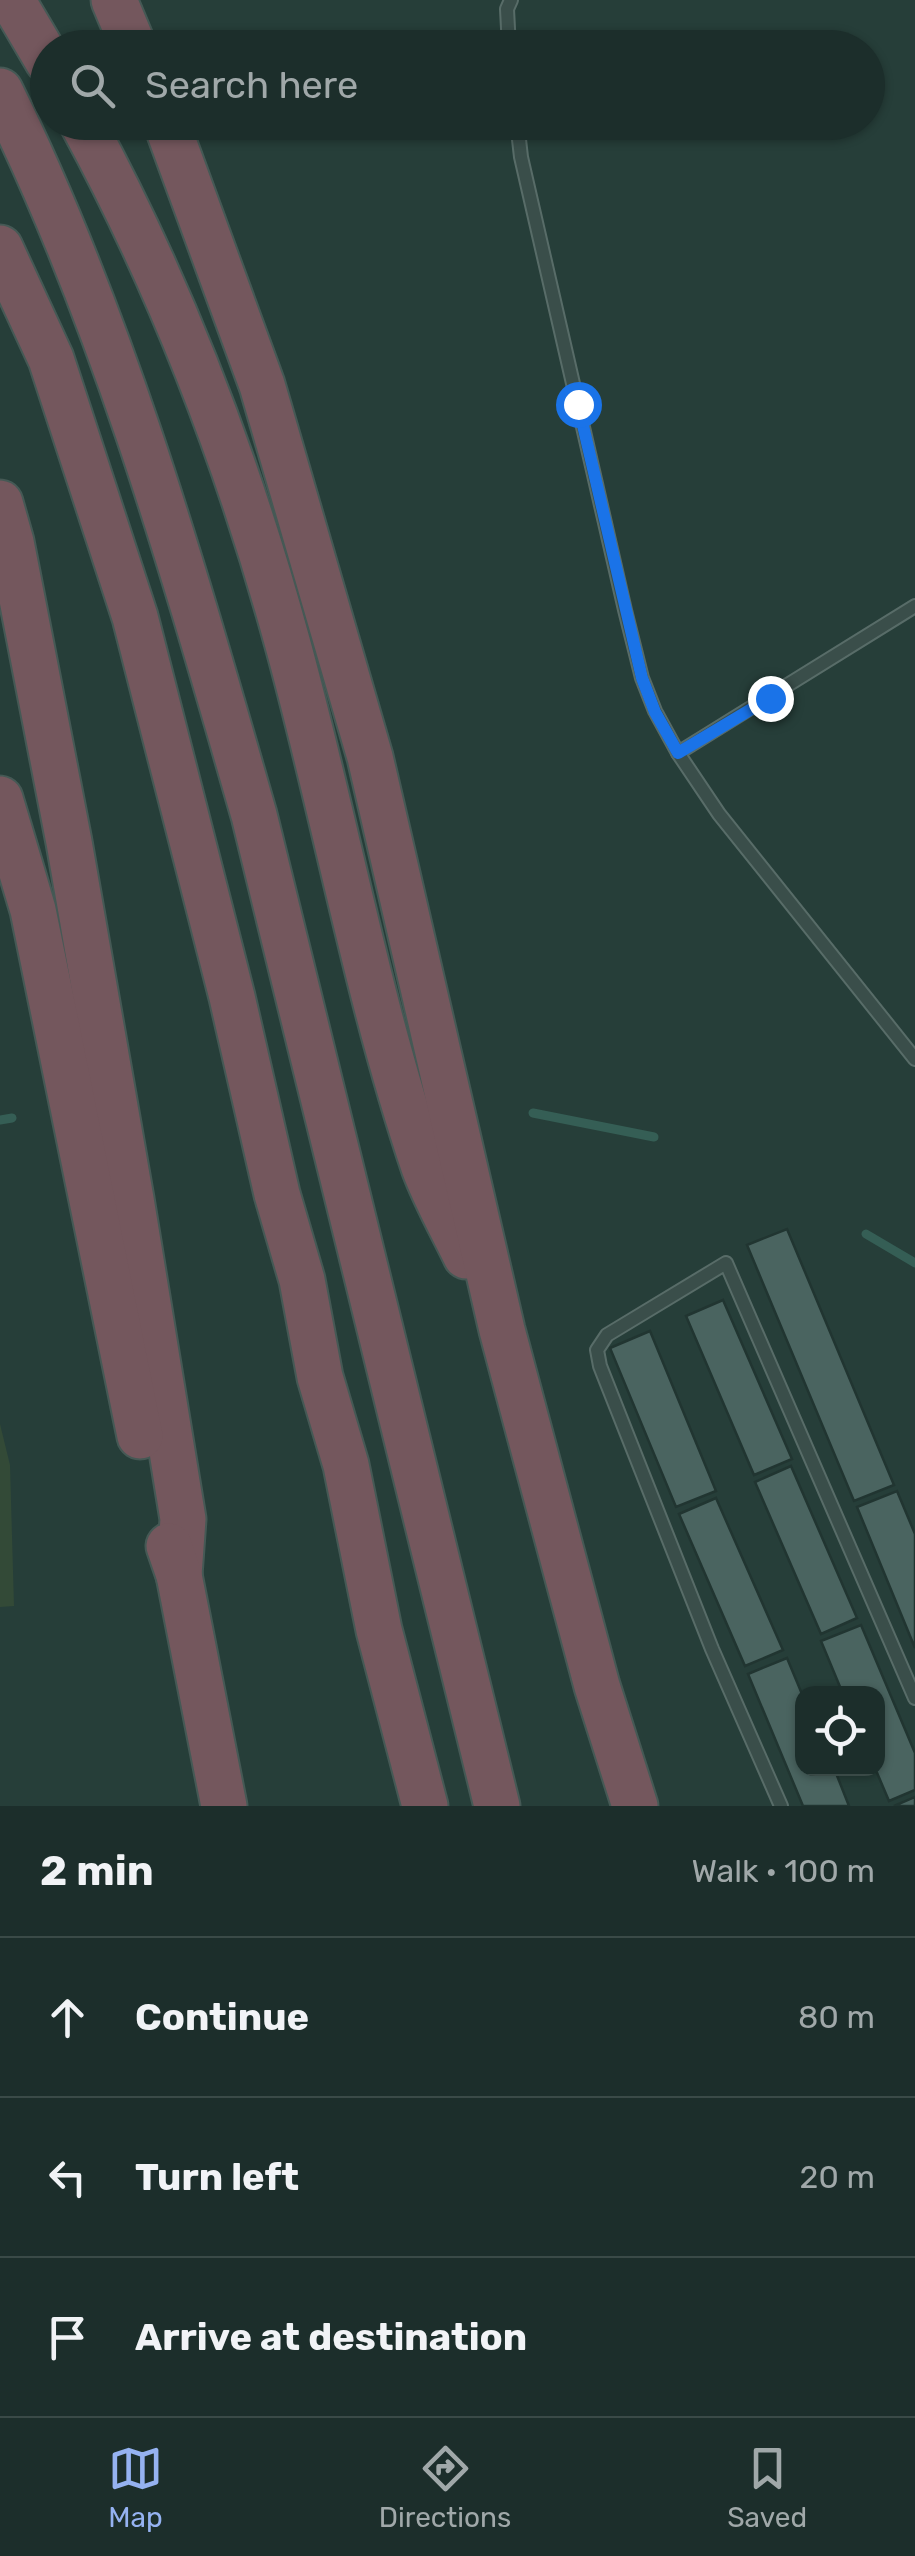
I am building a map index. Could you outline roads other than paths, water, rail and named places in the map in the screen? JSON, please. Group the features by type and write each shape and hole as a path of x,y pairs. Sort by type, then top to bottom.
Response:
{"highway":[{"path":"12,0 30,30"},
{"path":"114,0 126,30"},
{"path":"0,91 62,231 104,339 174,543 218,690 263,852 496,1806"},
{"path":"91,140 163,287 231,457 287,640 374,992 425,1170 502,1330"},
{"path":"173,140 262,385 355,703 502,1330 597,1686 634,1806"},
{"path":"0,248 51,359 135,617 232,997 277,1194 302,1280 320,1376 350,1482 379,1630 425,1806"},
{"path":"0,503 66,823 131,1198 183,1519 180,1575"},
{"path":"0,799 32,910 146,1464 160,1522 180,1575 224,1806"}],"lane":[{"path":"508,30 507,9 511,0"},
{"path":"519,140 642,678 655,712 720,814 915,1059"},
{"path":"678,753 915,606"},
{"path":"781,1806 712,1650 600,1366 597,1350 608,1335 726,1264 915,1698"}],"waterway":[{"path":"533,1113 654,1137"},
{"path":"0,1120 12,1118"},
{"path":"866,1234 915,1263"}]}
